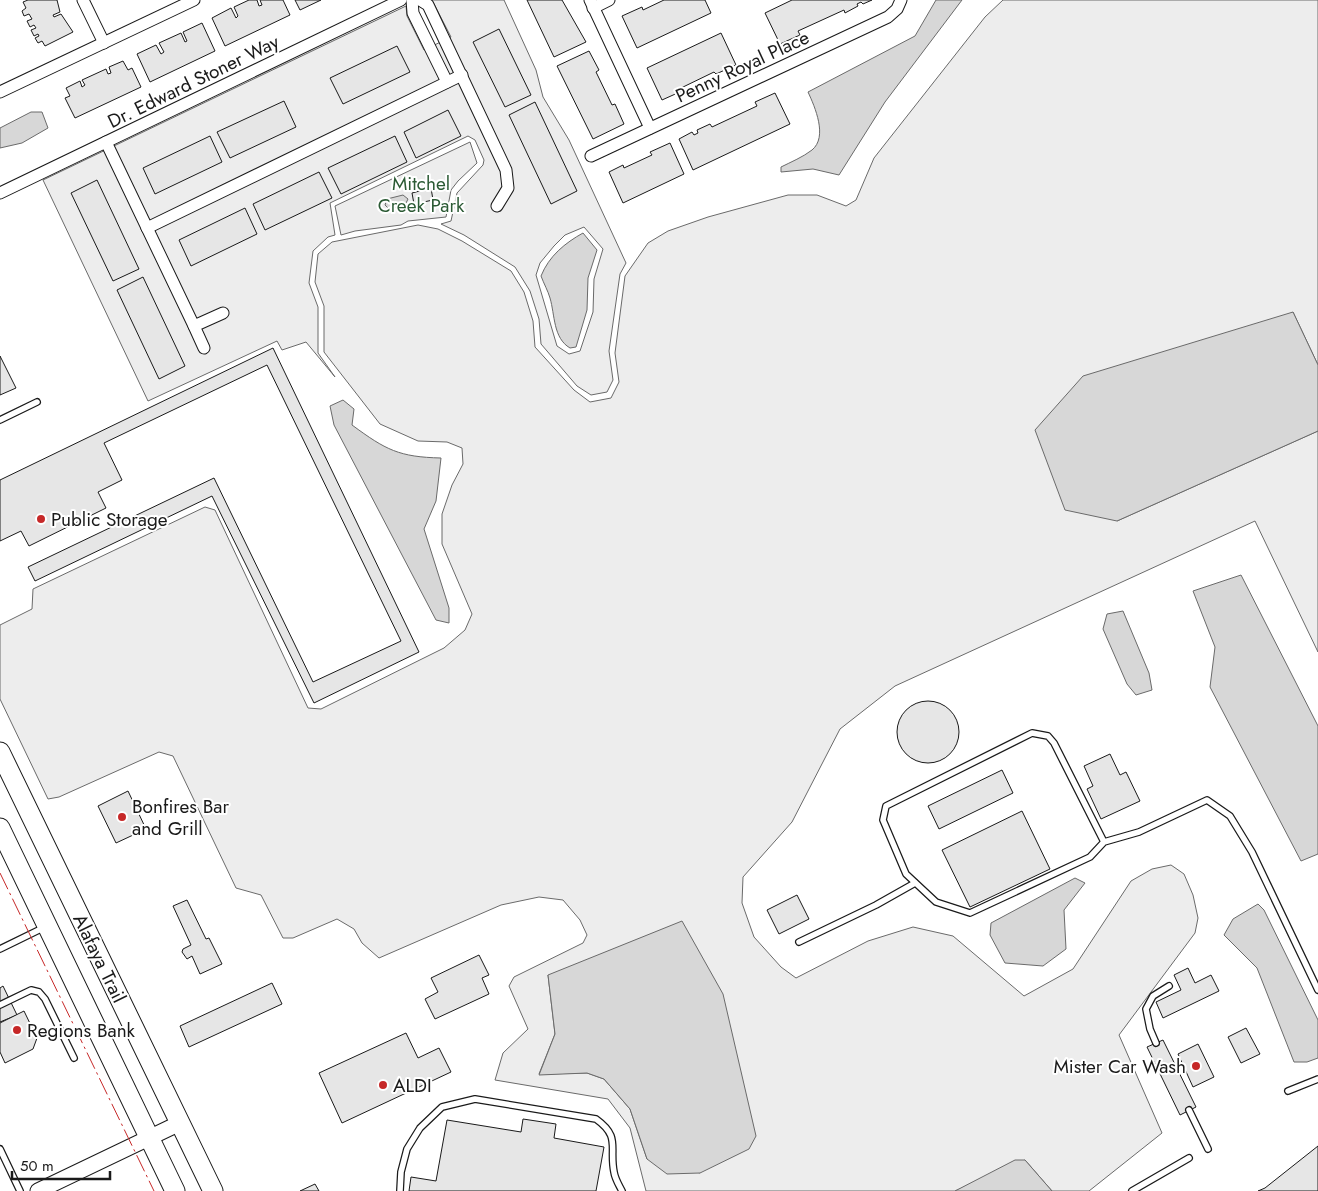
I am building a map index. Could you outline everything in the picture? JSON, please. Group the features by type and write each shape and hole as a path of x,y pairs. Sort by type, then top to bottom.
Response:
{"main road":[{"name":"Alafaya Trail","path":"0,752 213,1191"},
{"name":"Alafaya Trail","path":"0,828 176,1191"}],"street":[{"path":"83,0 104,43"},
{"path":"0,92 194,0"},
{"name":"Dr. Edward Stoner Way","path":"0,193 401,0"},
{"path":"412,0 413,13 447,82"},
{"path":"420,0 428,5 506,170 508,188 497,206"},
{"path":"609,0 591,4 650,128"},
{"name":"Penny Royal Place","path":"591,156 888,17 897,10 901,0"},
{"path":"426,41 442,33"},
{"path":"147,228 462,75"},
{"path":"106,142 204,348"},
{"path":"194,326 222,313"},
{"path":"38,1191 180,1123"}],"lane":[{"path":"0,420 37,402"},
{"path":"1104,842 1054,743 1048,736 1032,733 886,806 883,820 906,874 936,902 970,914 1090,857 1104,842 1139,832 1207,800 1230,816 1252,852 1318,990"},
{"path":"798,942 876,905 915,883"},
{"path":"0,949 47,926"},
{"path":"1156,1043 1150,1029 1146,1009 1153,996 1169,986"},
{"path":"0,1005 31,990 39,992 46,1000 74,1058"},
{"path":"1288,1091 1318,1078"},
{"path":"400,1191 401,1172 407,1149 420,1128 442,1107 474,1099 596,1119 607,1127 614,1138 614,1173 622,1191"},
{"path":"1189,1110 1208,1149"},
{"path":"0,1149 20,1191"},
{"path":"1132,1191 1189,1158"}],"shaded area":[{"path":"432,0 504,0 536,70 543,97 569,140 626,263 620,274 609,351 613,380 607,392 591,395 577,386 541,344 539,319 530,291 515,267 464,235 441,224 451,221 457,193 483,165 484,160 475,140 468,136 330,203 335,235 328,237 313,251 309,283 318,307 318,353 335,377 306,342 282,350 277,341 148,401 43,180 406,6 407,16 424,50 451,37","holes":["584,227 603,249 594,279 593,312 580,351 569,354 557,346 536,275 540,263 554,246 565,235"]},
{"path":"936,0 962,0 885,102 839,175 813,169 781,172 781,167 812,150 817,144 820,130 819,122 808,92 915,36"},
{"path":"1003,0 1318,0 1318,365 1293,312 1117,521 1318,431 1318,652 1255,521 895,686 840,729 792,822 743,877 742,903 754,937 781,967 796,978 868,941 913,927 953,936 1024,996 1073,969 1131,881 1152,869 1171,865 1184,874 1193,895 1198,918 1195,933 1119,1035 1162,1133 1089,1191 1052,1191 1025,1160 955,1191 646,1191 630,1128 608,1099 495,1080 503,1053 528,1029 509,986 514,977 583,943 587,935 580,920 563,900 539,897 501,905 379,958 362,943 354,929 337,919 293,938 283,938 261,895 236,888 173,756 159,752 59,797 48,799 0,699 0,625 32,609 33,589 205,507 215,510 308,708 321,709 444,648 465,630 472,614 442,544 442,514 452,485 463,464 462,448 447,442 418,441 380,424 324,352 324,306 315,282 318,254 332,242 418,225 438,229 462,241 511,271 524,292 533,321 535,347 574,390 590,402 611,398 619,382 615,353 625,276 648,243 668,231 708,217 788,195 817,195 846,206 856,200 874,158 985,17","holes":["548,975 700,1173 647,1159 630,1109 604,1079 587,1073 539,1074 555,1034"]},
{"path":"31,112 42,112 48,128 22,143 0,148 0,128"},
{"name":"Mitchel Creek Park","path":"470,142 477,163 451,190 446,217 408,221 401,225 355,231 341,235 335,206"},
{"path":"403,195 408,199 405,205 389,209 385,205 387,199"},
{"path":"583,233 597,250 588,278 587,310 576,347 570,348 560,338 550,298 541,276 548,262 558,251"},
{"path":"1293,312 1318,365 1318,431 1117,521 1065,510 1035,430 1083,376"},
{"path":"343,400 354,409 352,425 374,441 403,454 441,458 436,501 424,529 449,608 449,623 436,620 334,425 330,406"},
{"path":"1241,575 1318,726 1318,854 1301,861 1210,687 1215,647 1193,591"},
{"path":"1123,611 1149,673 1152,690 1136,695 1127,684 1103,629 1107,614"},
{"path":"1075,878 1085,883 1064,910 1066,949 1043,966 1005,963 990,935 991,923"},
{"path":"1258,904 1264,910 1318,1020 1318,1058 1307,1062 1294,1062 1257,968 1224,935 1233,919"},
{"path":"682,921 723,994 756,1136 749,1149 700,1173 667,1174 647,1159 630,1109 604,1079 587,1073 539,1075 555,1034 548,975"},
{"path":"1015,1160 1025,1160 1052,1191 955,1191"}],"building":[{"path":"28,0 57,0 60,12 53,15 54,17 61,14 73,32 45,46 42,41 38,43 35,38 39,36 38,34 34,36 31,30 36,28 34,25 30,27 27,21 32,19 29,14 24,16 22,11 26,8 23,2"},
{"path":"249,0 257,0 259,6 262,5 260,0 283,0 290,15 225,46 212,18 231,8 236,18 238,16 234,7"},
{"path":"295,0 321,0 300,10"},
{"path":"527,0 562,0 586,42 554,57"},
{"path":"664,0 705,0 711,13 637,48 622,16 642,7 643,10"},
{"path":"792,0 872,0 863,4 861,2 857,4 858,6 845,13 844,10 798,31 800,35 780,44 765,13"},
{"path":"202,23 215,51 150,82 137,54 156,45 161,54 164,52 159,43 181,33 185,42 187,41 183,32"},
{"path":"499,29 531,95 505,107 473,42"},
{"path":"721,33 736,65 716,74 714,72 681,88 682,91 662,100 647,68"},
{"path":"397,46 410,72 343,104 330,78"},
{"path":"589,51 599,70 596,72 612,105 615,104 624,124 593,139 557,66"},
{"path":"123,61 128,70 132,68 141,87 75,118 65,98 70,96 66,88 80,81 82,87 85,85 82,80 106,69 108,74 111,73 109,67"},
{"path":"775,93 790,124 693,170 679,139 692,132 694,135 698,133 697,130 710,124 712,127 757,106 755,102"},
{"path":"284,101 296,127 230,158 217,132"},
{"path":"535,102 577,191 551,204 509,115"},
{"path":"448,110 461,136 416,158 404,132"},
{"path":"210,136 222,162 155,194 143,168"},
{"path":"395,136 407,162 341,194 328,168"},
{"path":"670,143 684,174 623,203 609,172 623,165 624,168 652,155 650,152"},
{"path":"319,172 332,198 265,230 253,204"},
{"path":"97,180 139,269 113,281 71,193"},
{"path":"431,188 433,200 414,204 412,193"},
{"path":"245,208 257,234 191,266 179,240"},
{"path":"143,277 185,366 159,379 117,290"},
{"name":"Public Storage","path":"273,348 419,652 314,703 212,496 35,581 28,567 214,478 313,682 401,641 267,365 104,443 122,480 98,492 106,508 29,546 21,531 0,541 0,480"},
{"path":"0,356 16,388 0,395"},
{"path":"928,701 940,703 950,710 957,720 959,732 957,744 950,754 940,761 928,763 916,761 906,754 899,744 897,732 899,720 906,710 916,703"},
{"path":"1110,754 1120,775 1126,772 1140,801 1101,819 1087,789 1093,786 1084,766"},
{"path":"1002,770 1013,793 939,829 928,806"},
{"name":"Bonfires Bar and Grill","path":"128,791 146,829 116,843 98,806"},
{"path":"1022,811 1050,869 970,907 942,850"},
{"path":"797,895 809,919 779,934 767,910"},
{"path":"187,900 206,939 209,938 222,964 200,974 192,956 187,959 182,952 183,949 191,945 173,906"},
{"path":"479,955 489,975 482,978 489,994 435,1019 425,999 438,992 431,978"},
{"path":"1188,968 1195,983 1211,975 1219,991 1163,1018 1156,1002 1181,990 1174,975"},
{"path":"272,983 282,1004 189,1047 180,1026"},
{"path":"3,986 17,1015 0,1022 0,988"},
{"name":"Regions Bank","path":"24,1011 37,1038 33,1049 5,1063 0,1052 0,1023"},
{"path":"1246,1028 1260,1054 1241,1063 1228,1037"},
{"path":"406,1033 418,1058 439,1048 451,1072 342,1123 319,1073"},
{"path":"1163,1040 1196,1107 1180,1115 1147,1047"},
{"name":"Mister Car Wash","path":"1198,1044 1214,1077 1193,1087 1178,1054"},
{"path":"523,1119 556,1124 554,1138 604,1147 596,1191 409,1191 411,1177 436,1181 447,1120 521,1132"},
{"path":"1318,1146 1318,1191 1258,1191 1265,1188"},
{"path":"315,1184 319,1191 300,1191"}],"power":[{"path":"0,873 154,1191"}],"place":[{"name":"Public Storage","path":"41,519"},
{"name":"Bonfires Bar and Grill","path":"122,817"},
{"name":"Regions Bank","path":"17,1030"},
{"name":"Mister Car Wash","path":"1196,1066"},
{"name":"ALDI","path":"383,1085"}]}
